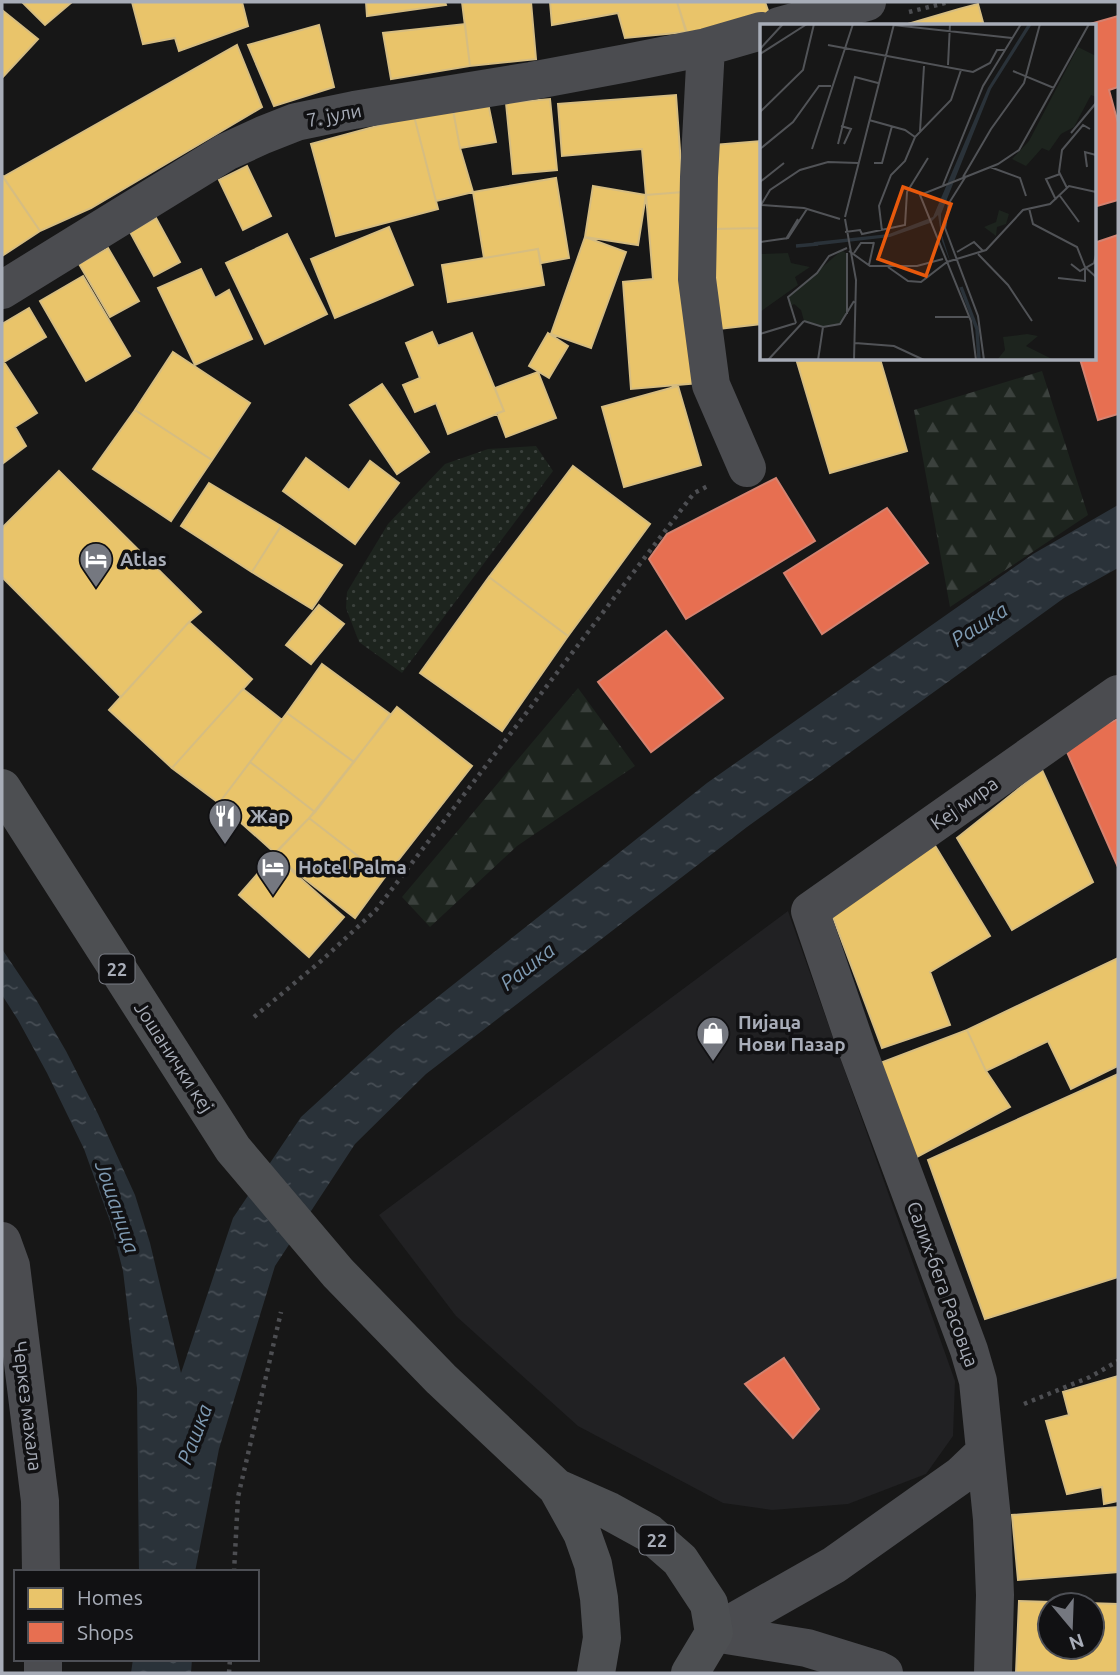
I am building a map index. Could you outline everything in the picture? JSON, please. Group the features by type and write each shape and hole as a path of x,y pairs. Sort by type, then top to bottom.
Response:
{"main road":[{"name":"Јошанички кеј","path":"2,788 233,1149 338,1273 441,1379 558,1488"},
{"name":"22","path":"558,1488 649,1533 680,1560 709,1604 714,1633"},
{"name":"22","path":"558,1488 582,1533 593,1564 602,1638 596,1673"},
{"path":"690,1673 714,1633"}],"street":[{"path":"786,24 867,2"},
{"name":"7. јули","path":"2,290 226,152 296,122 706,47 760,31"},
{"path":"706,47 697,279 711,385 747,468"},
{"name":"Кеј мира","path":"810,911 1118,694"},
{"name":"Салих-бега Расовца","path":"810,911 978,1381 992,1518 993,1673"},
{"name":"Черкез махала","path":"2,1241 11,1266 40,1501 41,1570"},
{"path":"714,1633 834,1565 961,1475 983,1438"},
{"path":"714,1633 807,1648 884,1673"}],"path":[{"path":"254,1017 376,910 694,493 747,468"},
{"path":"234,1570 238,1497 281,1312"},
{"path":"983,1438 1118,1361"}],"shaded area":[{"name":"Пијаца Нови Пазар","path":"788,911 955,1381 953,1436 926,1474 848,1504 772,1510 723,1503 578,1426 456,1316 379,1215"}],"green space":[{"path":"1042,371 1088,515 950,607 914,410"},
{"path":"536,446 553,471 402,673 359,642 346,608 347,592 388,524 445,464 488,449"},
{"path":"578,688 635,766 517,846 430,927 402,897"}],"water":[{"path":"1118,505 1118,568 1064,598 747,827 426,1074 355,1144 275,1266 219,1449 195,1570 139,1570 137,1388 123,1271 111,1224 84,1149 47,1073 2,995 2,949 66,1051 135,1195 150,1243 181,1373 233,1218 301,1117 396,1030 707,783 1033,554"},
{"path":"133,1661 192,1661 191,1673 131,1673"}],"building: Homes":[{"path":"22,2 72,2 45,25"},
{"path":"132,2 242,2 248,26 179,51 175,38 143,44"},
{"path":"366,2 445,2 446,5 367,16"},
{"path":"462,2 531,2 536,59 470,66"},
{"path":"550,2 677,2 686,32 625,38 618,13 552,25"},
{"path":"677,2 765,2 771,19 691,45"},
{"path":"978,4 983,24 908,24"},
{"path":"2,10 38,39 2,78"},
{"path":"465,24 470,66 391,79 383,33"},
{"path":"319,25 334,87 274,106 248,45"},
{"path":"237,45 262,107 91,208 40,231 3,177"},
{"path":"676,95 683,192 646,195 642,149 562,156 558,104"},
{"path":"550,99 557,170 513,174 506,103"},
{"path":"488,103 496,142 460,148 453,110"},
{"path":"453,110 460,148 473,192 436,201 414,116"},
{"path":"414,116 438,209 336,236 311,144"},
{"path":"760,141 760,228 712,229 714,145"},
{"path":"247,166 271,216 243,230 219,180"},
{"path":"2,175 40,231 2,256"},
{"path":"556,178 569,258 541,263 538,249 484,258 473,192"},
{"path":"593,186 646,195 638,245 585,237"},
{"path":"683,192 699,383 631,389 623,282 653,279 646,195"},
{"path":"156,218 180,262 154,276 130,232"},
{"path":"389,227 413,285 335,318 311,259"},
{"path":"760,228 760,324 719,329 712,229"},
{"path":"287,234 327,314 265,344 226,263"},
{"path":"585,237 626,252 591,348 551,334"},
{"path":"108,248 139,301 110,317 79,264"},
{"path":"538,249 544,285 448,302 442,265"},
{"path":"201,269 215,298 229,290 252,339 195,365 158,288"},
{"path":"83,276 130,356 86,381 40,301"},
{"path":"29,308 46,337 4,362 2,324"},
{"path":"432,332 438,346 472,333 504,411 448,434 436,403 415,412 403,385 420,378 406,343"},
{"path":"548,333 568,346 549,378 529,366"},
{"path":"173,352 250,403 212,460 135,410"},
{"path":"2,359 37,413 15,427 26,446 2,464"},
{"path":"880,360 907,451 830,473 797,362"},
{"path":"538,372 556,418 506,437 497,413 504,411 495,388"},
{"path":"382,384 429,452 397,474 350,405"},
{"path":"678,386 701,465 624,487 602,407"},
{"path":"135,410 212,460 171,521 93,469"},
{"path":"306,458 349,490 370,461 399,483 355,544 283,491"},
{"path":"573,466 650,524 568,636 489,577"},
{"name":"Atlas","path":"59,471 201,612 121,697 2,577 2,528"},
{"path":"209,483 281,526 252,572 181,526"},
{"path":"281,526 342,565 312,609 252,572"},
{"path":"489,577 568,636 502,731 420,673"},
{"path":"319,605 344,624 311,664 286,645"},
{"path":"189,622 252,679 172,768 109,710"},
{"path":"322,664 390,714 354,762 287,713"},
{"path":"243,689 282,720 219,803 172,768"},
{"path":"397,707 472,766 385,877 309,818"},
{"path":"287,713 354,762 315,812 250,762"},
{"path":"250,762 315,812 275,853 219,803"},
{"path":"1042,770 1093,882 1012,930 957,838"},
{"path":"309,818 385,877 355,918 274,855"},
{"path":"934,844 990,936 930,972 950,1025 882,1048 831,912"},
{"path":"274,855 344,917 309,957 239,895"},
{"path":"1118,958 1118,1066 1071,1089 1048,1041 986,1071 967,1030"},
{"path":"967,1030 986,1071 1010,1107 913,1159 880,1063"},
{"path":"1118,1074 1118,1277 985,1319 928,1160"},
{"path":"1118,1376 1118,1501 1104,1504 1102,1487 1067,1494 1046,1421 1069,1415 1063,1392"},
{"path":"1118,1507 1118,1572 1018,1580 1012,1515"},
{"path":"1019,1601 1036,1602 1036,1661 1106,1661 1106,1604 1118,1604 1118,1673 1016,1673"}],"building: Shops":[{"path":"1118,16 1118,87 1109,90 1118,123 1118,200 1096,206 1096,24 1090,24"},
{"path":"1118,235 1118,414 1098,420 1080,360 1096,360 1096,242"},
{"path":"776,478 815,541 686,619 649,559 667,534"},
{"path":"887,508 928,563 822,634 784,573"},
{"path":"666,631 723,698 651,752 598,682"},
{"path":"1118,719 1118,867 1063,743"},
{"path":"784,1358 819,1409 793,1438 745,1384"}],"place":[{"name":"Atlas","path":"96,589"},
{"name":"Жар","path":"225,846"},
{"name":"Hotel Palma","path":"273,897"},
{"name":"Пијаца Нови Пазар","path":"713,1063"}],"water label":[{"name":"Рашка","path":"979,624"},
{"name":"Рашка","path":"527,966"},
{"name":"Јошаница","path":"118,1207"},
{"name":"Рашка","path":"194,1434"}]}
